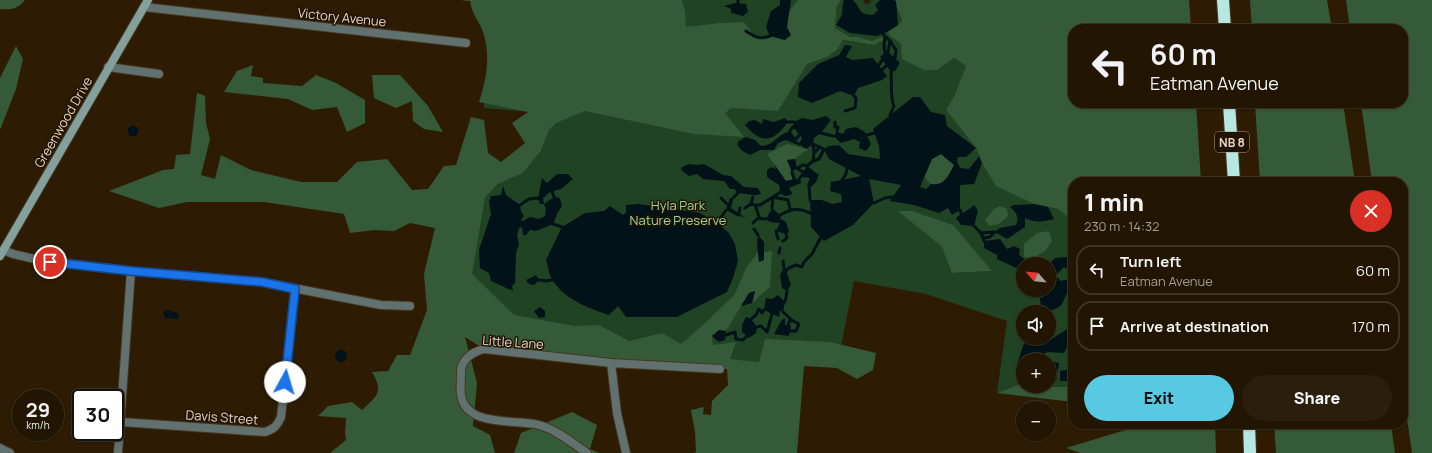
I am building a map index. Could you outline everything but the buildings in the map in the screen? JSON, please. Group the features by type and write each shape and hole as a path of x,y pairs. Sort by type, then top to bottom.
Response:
{"highway":[{"path":"1223,0 1225,24"},
{"name":"NB 8","path":"1229,108 1234,177"},
{"path":"1248,429 1250,453"}],"main road":[{"name":"Greenwood Drive","path":"2,253 146,4"}],"street":[{"name":"Victory Avenue","path":"146,4 466,43"},
{"path":"108,68 159,74"},
{"path":"2,253 39,260 131,271 262,282 381,305 410,306"},
{"path":"123,389 131,271"},
{"name":"Davis Street","path":"124,422 265,432 273,429 278,425 281,417 295,289"},
{"name":"Little Lane","path":"587,453 548,428 537,425 485,419 477,415 464,404 461,396 461,369 464,362 475,351 484,349 611,363 720,369"},
{"path":"611,363 617,413 626,453"},
{"path":"118,453 119,441"},
{"path":"0,448 10,453"}],"green space":[{"path":"0,0 25,0 17,7 0,9"},
{"path":"460,0 682,0 685,11 686,27 744,22 755,37 765,38 770,36 784,40 789,12 798,0 841,0 837,6 835,28 850,37 859,37 872,41 882,37 883,40 874,45 843,40 837,50 827,57 807,64 778,111 731,108 725,113 744,137 694,134 585,111 556,123 549,130 541,151 523,173 498,184 485,197 472,274 514,315 575,326 599,325 629,341 662,333 681,344 735,294 746,268 758,252 759,262 764,260 764,252 772,251 770,287 752,303 755,291 749,293 726,331 719,330 712,336 713,345 736,342 730,359 759,362 765,339 830,342 876,353 873,370 857,379 837,368 804,366 797,453 694,453 696,452 695,432 691,410 704,407 703,414 711,415 712,401 728,385 727,369 484,349 465,337 477,383 473,426 490,435 495,453 330,453 346,440 346,418 318,416 328,406 352,402 362,410 372,401 377,393 378,384 372,372 388,371 397,355 410,355 427,310 424,274 435,228 410,223 394,231 375,230 350,233 344,214 264,202 187,202 159,208 109,191 163,170 174,169 176,155 190,154 197,93 205,96 206,123 210,139 201,175 215,179 221,155 251,170 301,182 337,182 357,162 387,159 412,190 428,189 444,166 456,165 471,117 484,120 488,153 501,162 525,143 512,123 528,112 479,102 487,66 485,38 473,12 470,1"},
{"name":"Hyla Park Nature Preserve","path":"494,0 836,0 831,54 837,50 843,40 874,45 882,38 872,41 859,37 850,37 835,28 837,6 841,0 863,0 865,4 870,3 871,0 894,0 902,20 898,25 887,32 890,36 937,70 954,58 966,66 954,96 946,110 976,148 982,163 1034,204 1058,209 1068,218 1068,387 1056,386 1056,353 1016,353 1016,386 997,393 1007,321 926,294 854,281 841,346 830,342 804,366 464,336 477,188 494,189 498,184 523,173 541,151 545,141 548,113 484,108","holes":["899,211 991,271 953,273 942,247"]},
{"path":"894,0 1189,0 1191,24 1068,24 1068,108 1196,108 1201,177 1068,177 1068,218 1058,209 1034,204 996,186 982,163 976,148 946,110 954,96 966,66 954,58 937,70 924,70 902,59 901,44 887,32 898,25 902,20"},
{"path":"1250,0 1327,0 1331,24 1252,24"},
{"path":"1346,0 1432,0 1432,453 1412,453 1408,425 1408,177 1371,177 1362,108 1408,108 1408,24 1349,24"},
{"path":"16,46 23,59 16,89 0,130 0,78"},
{"path":"253,65 251,76 263,78 263,83 302,86 316,75 336,83 365,100 365,123 347,132 337,107 312,110 288,99 224,92 237,71"},
{"path":"372,75 400,75 428,106 443,132 424,129 413,121 412,101 396,108 374,98"},
{"path":"1255,108 1344,108 1354,177 1260,177"},
{"path":"787,144 808,149 795,159 787,160 794,179 786,181 767,154"},
{"path":"941,154 954,165 945,180 939,185 935,185 930,183 924,177 932,159"},
{"path":"1000,206 1007,209 1008,216 999,224 989,226 985,220 994,209"},
{"path":"898,211 912,211 953,225 992,271 952,273 942,247"},
{"path":"1049,231 1052,241 1045,251 1035,257 1024,257 1024,244 1037,233"},
{"path":"1016,386 1016,393 1056,393 1056,387 1068,387 1068,401 997,393"},
{"path":"572,412 597,425 590,449 599,453 514,453 521,433"},
{"path":"1129,429 1215,429 1216,453 1081,453 1066,448"},
{"path":"1274,429 1392,429 1395,453 1276,453"}],"shaded area":[{"path":"780,0 791,0 787,27 791,35 785,40 770,36 766,27 771,11 780,5"},
{"path":"844,0 853,0 864,14 873,15 878,10 875,5 880,0 894,0 896,1 898,25 877,36 850,33 836,25 842,15"},
{"path":"735,3 746,4 748,12 743,16 731,13 731,9 724,6"},
{"path":"845,45 852,46 846,57 852,60 873,58 887,76 882,80 858,88 854,96 840,91 812,103 798,97 799,83 818,64 839,55"},
{"path":"887,51 900,63 895,71 891,72 880,57"},
{"path":"913,97 920,97 931,112 945,115 947,126 976,148 966,157 958,157 957,161 960,168 969,169 979,156 982,163 974,184 960,185 960,210 952,215 948,208 939,213 914,205 890,201 901,185 869,179 874,203 853,225 824,241 811,227 810,200 822,200 832,204 842,202 841,194 830,191 831,182 861,176 829,159 824,149 829,146 839,145 848,154 880,159 879,146 873,129","holes":["941,154 954,165 943,182 931,184 926,189 920,187 932,159"]},
{"path":"826,116 831,120 821,133 814,138 813,144 806,149 799,144 802,138 793,127 794,122 802,118 812,120"},
{"path":"785,118 788,122 783,129 772,137 767,138 757,136 745,125 749,121 755,120 762,124 763,119 774,122"},
{"path":"131,126 135,126 137,127 137,135 131,136 128,133 128,129"},
{"path":"856,127 865,132 871,144 866,151 859,148 860,142 854,139 841,143 833,136 837,132 843,134 846,129"},
{"path":"790,131 796,139 795,144 786,140 778,143 774,150 760,150 750,155 741,150 737,144 746,137 755,140 761,146 766,145 773,142 782,134"},
{"path":"795,159 797,168 792,172 787,160"},
{"path":"689,164 704,164 723,175 731,176 744,187 758,188 761,194 737,194 735,189 730,189 724,181 703,179 697,174 689,176 681,170 682,167"},
{"path":"774,164 786,181 800,178 801,183 789,188 792,193 791,195 785,196 779,193 779,185 767,177 767,170 771,167 776,169"},
{"path":"807,166 819,175 816,182 811,187 807,185 810,178 803,177 803,172"},
{"path":"557,174 568,174 573,179 561,189 550,192 543,198 544,204 540,204 538,199 542,178 547,183"},
{"path":"503,186 506,195 520,205 524,216 521,220 523,221 530,217 539,219 545,216 546,209 544,204 554,197 560,198 562,206 553,224 536,231 530,230 526,235 523,235 522,227 519,228 517,235 519,244 516,253 515,283 512,286 513,291 491,281 489,273 480,268 479,250 491,214 489,202 491,196 501,195"},
{"path":"734,197 731,208 744,217 737,216 726,210 730,198"},
{"path":"639,204 700,213 717,223 729,233 735,244 738,261 727,292 677,317 626,317 618,306 609,315 578,302 558,288 552,279 546,260 562,227 585,213 604,211 610,206 623,215 626,212 626,205"},
{"path":"1034,204 1048,207 1054,219 1039,222 1025,218 1025,227 1007,239 995,232 1000,228 1016,225 1017,215 1010,207 1014,205"},
{"path":"974,205 978,211 974,226 961,225 956,218"},
{"path":"772,208 780,215 781,219 786,222 789,232 786,234 776,231 780,223 770,222 766,219"},
{"path":"758,235 764,242 764,260 759,262 757,243"},
{"path":"1000,239 1007,249 1014,246 1020,249 1019,255 1022,257 1016,257 1016,268 997,259 997,255 984,248 984,241"},
{"path":"1068,257 1068,265 1056,275 1056,258"},
{"path":"784,268 789,268 787,273 791,285 787,291 782,288 780,275"},
{"path":"536,275 539,280 534,285 529,284 526,280"},
{"path":"1056,275 1060,281 1068,279 1068,293 1060,307 1056,308 1056,305 1041,305 1040,297 1056,297"},
{"path":"755,291 752,303 741,306 749,293"},
{"path":"778,295 785,302 783,312 780,310 779,317 764,310 766,298 772,299"},
{"path":"540,307 545,311 545,317 539,318 534,311"},
{"path":"167,310 178,313 179,318 165,318 163,313"},
{"path":"746,317 751,319 757,327 756,333 749,338 742,332 742,325"},
{"path":"785,318 785,325 791,326 789,336 774,334 781,321"},
{"path":"1068,329 1068,345 1064,353 1021,353 1023,346 1056,345 1056,336"},
{"path":"719,330 726,331 725,340 719,342 712,336"},
{"path":"339,350 343,350 347,356 343,362 339,362 335,358 335,354"},
{"path":"1056,362 1059,363 1056,381"},
{"path":"1068,370 1068,381 1060,381 1060,371"}],"waterway":[{"path":"746,31 757,37 763,38 770,36"},
{"path":"883,34 890,41 888,52"},
{"path":"885,37 885,53"},
{"path":"890,41 896,50 895,58"},
{"path":"879,65 882,60"},
{"path":"882,70 886,66"},
{"path":"890,115 894,106 891,72"},
{"path":"845,111 855,108 856,98 854,96"},
{"path":"788,122 794,122"},
{"path":"835,122 835,127 838,127 837,132"},
{"path":"790,131 793,127"},
{"path":"821,133 833,136"},
{"path":"867,135 874,133"},
{"path":"796,139 800,134"},
{"path":"795,142 799,144"},
{"path":"813,161 819,159 824,149 813,144 814,153"},
{"path":"797,168 803,165 807,166 813,161 814,153 820,147"},
{"path":"797,168 803,172"},
{"path":"842,180 846,174 847,168"},
{"path":"792,172 794,179"},
{"path":"800,178 803,174"},
{"path":"809,186 810,200"},
{"path":"552,191 554,197"},
{"path":"772,208 773,197 779,193"},
{"path":"734,197 737,194"},
{"path":"745,208 751,204 753,197"},
{"path":"755,205 760,205 773,197 788,200 790,209"},
{"path":"874,203 885,198 892,197"},
{"path":"520,205 529,199 538,198"},
{"path":"721,198 728,205"},
{"path":"751,204 755,205 760,219"},
{"path":"739,213 740,208"},
{"path":"780,215 788,211 799,209 810,213"},
{"path":"717,223 726,210"},
{"path":"753,223 758,218 766,219"},
{"path":"553,224 562,227"},
{"path":"974,226 981,233 984,241"},
{"path":"754,229 758,235"},
{"path":"776,231 778,239"},
{"path":"981,233 995,232"},
{"path":"983,238 990,237 995,232"},
{"path":"783,241 787,238 786,234"},
{"path":"789,268 796,265 802,267 804,262 812,254 821,237"},
{"path":"779,253 780,248"},
{"path":"783,261 784,268"},
{"path":"539,280 552,280"},
{"path":"785,302 787,291"},
{"path":"751,319 756,315 759,309 762,313 764,310"},
{"path":"783,312 799,324 796,331 790,331"},
{"path":"757,327 761,326 767,332 772,314"},
{"path":"788,326 790,319"},
{"path":"726,335 735,332 736,339 743,340 747,336"}],"route":[{"path":"50,262 131,271 262,282 295,289 285,382"}]}
